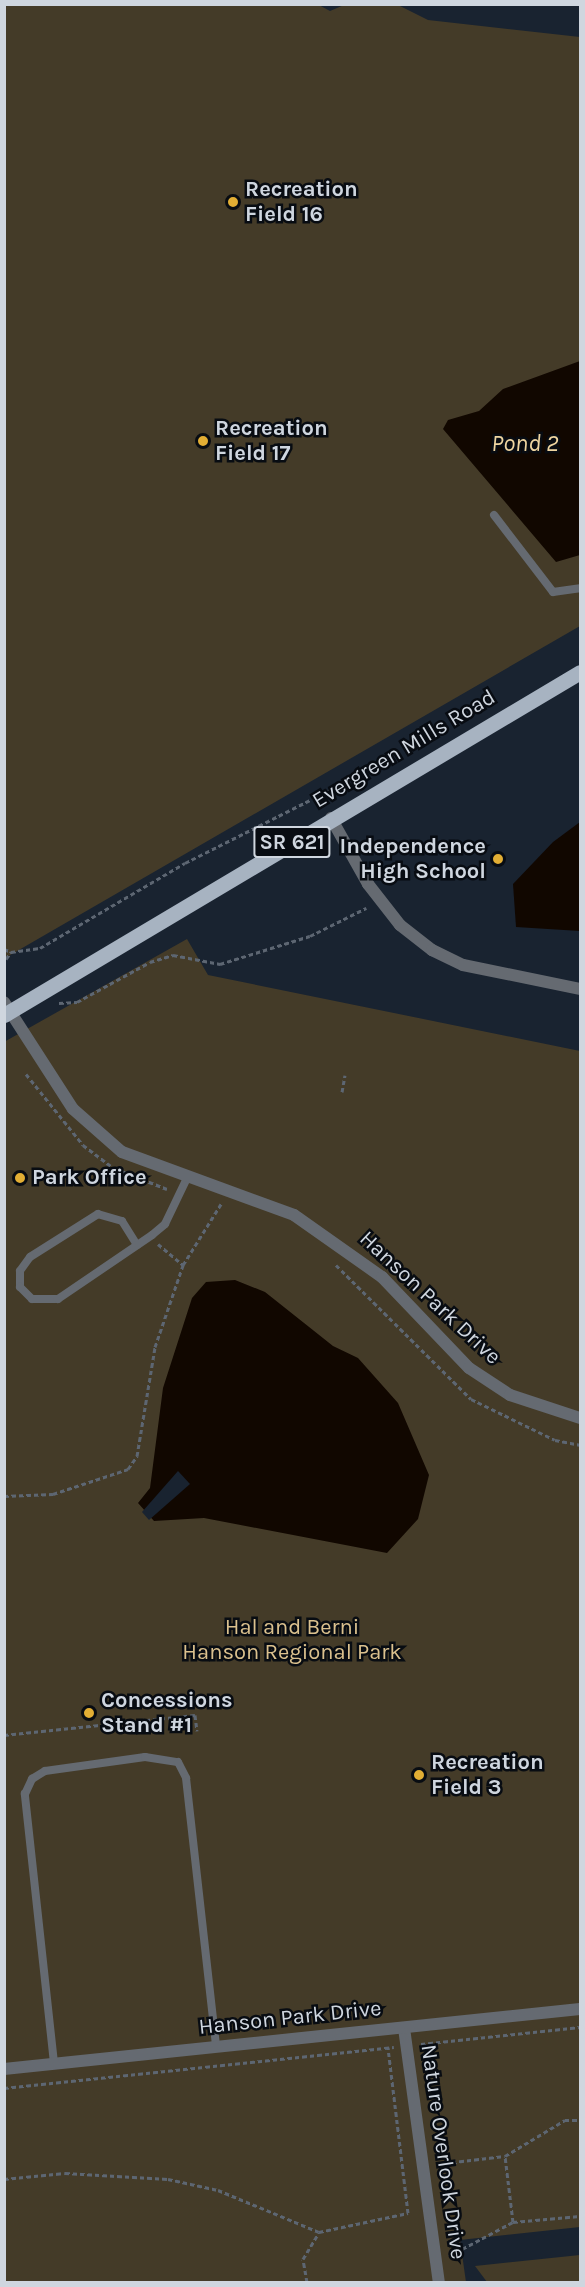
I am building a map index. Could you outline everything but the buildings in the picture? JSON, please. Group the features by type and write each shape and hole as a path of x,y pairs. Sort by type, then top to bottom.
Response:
{"main road":[{"name":"Evergreen Mills Road","path":"7,1009 580,672"}],"street":[{"path":"331,818 368,884 400,925 432,950 463,965 580,989"},
{"name":"Hanson Park Drive","path":"7,1009 51,1078 98,1134 143,1163 255,1198 328,1235 382,1277 470,1368 510,1395 580,1418"},
{"name":"Hanson Park Drive","path":"4,2069 580,2009"},
{"name":"Nature Overlook Drive","path":"404,2028 439,2283"}],"lane":[{"path":"494,514 553,592 580,588"},
{"path":"137,1245 122,1221 98,1214 30,1257 20,1271 20,1287 32,1299 46,1303 137,1245 165,1224 187,1178"},
{"path":"54,2063 25,1794 32,1779 45,1771 145,1757 178,1762 186,1778 216,2046"}],"path":[{"path":"4,949 11,952 40,948 184,862 330,790"},
{"path":"58,1003 77,1002 162,958 187,956 220,964 310,936 366,908"},
{"path":"6,959 11,952"},
{"path":"26,1074 83,1146 141,1181 181,1194"},
{"path":"342,1092 345,1075"},
{"path":"213,1202 229,1207"},
{"path":"4,1496 53,1494 128,1469 137,1456 155,1347 183,1265 221,1204"},
{"path":"152,1235 171,1259 183,1265"},
{"path":"329,1259 471,1399 555,1440 580,1445"},
{"path":"4,1735 195,1715 197,1731"},
{"path":"4,2088 580,2027"},
{"path":"4,2180 65,2173 168,2179 218,2190 319,2232 408,2213 405,2169 388,2047"},
{"path":"405,2169 505,2157 565,2120 580,2120"},
{"path":"505,2157 513,2222"},
{"path":"436,2262 513,2222 580,2216"},
{"path":"307,2283 303,2259 319,2232"}],"green space":[{"path":"317,4 330,11 344,5 398,5 428,20 580,37 580,626 5,958 5,5"},
{"name":"Hal and Berni Hanson Regional Park","path":"187,939 208,975 580,1051 580,2227 460,2240 466,2282 5,2282 4,1042"},
{"path":"580,2255 580,2282 487,2282 475,2266"}],"water":[{"name":"Pond 2","path":"580,361 580,555 556,562 443,429 448,420 479,411 503,389"},
{"path":"580,822 580,931 516,927 513,884 553,842"},
{"path":"235,1280 265,1292 333,1346 358,1358 398,1403 429,1475 418,1519 387,1553 204,1518 154,1521 138,1503 150,1488 163,1388 192,1298 206,1282"}],"pier":[{"path":"178,1471 190,1484 149,1520 142,1512"}],"place":[{"name":"Recreation Field 16","path":"233,202"},
{"name":"Recreation Field 17","path":"203,441"},
{"name":"Independence High School","path":"498,859"},
{"name":"Park Office","path":"20,1178"},
{"name":"Concessions Stand #1","path":"89,1713"},
{"name":"Recreation Field 3","path":"419,1775"}]}
